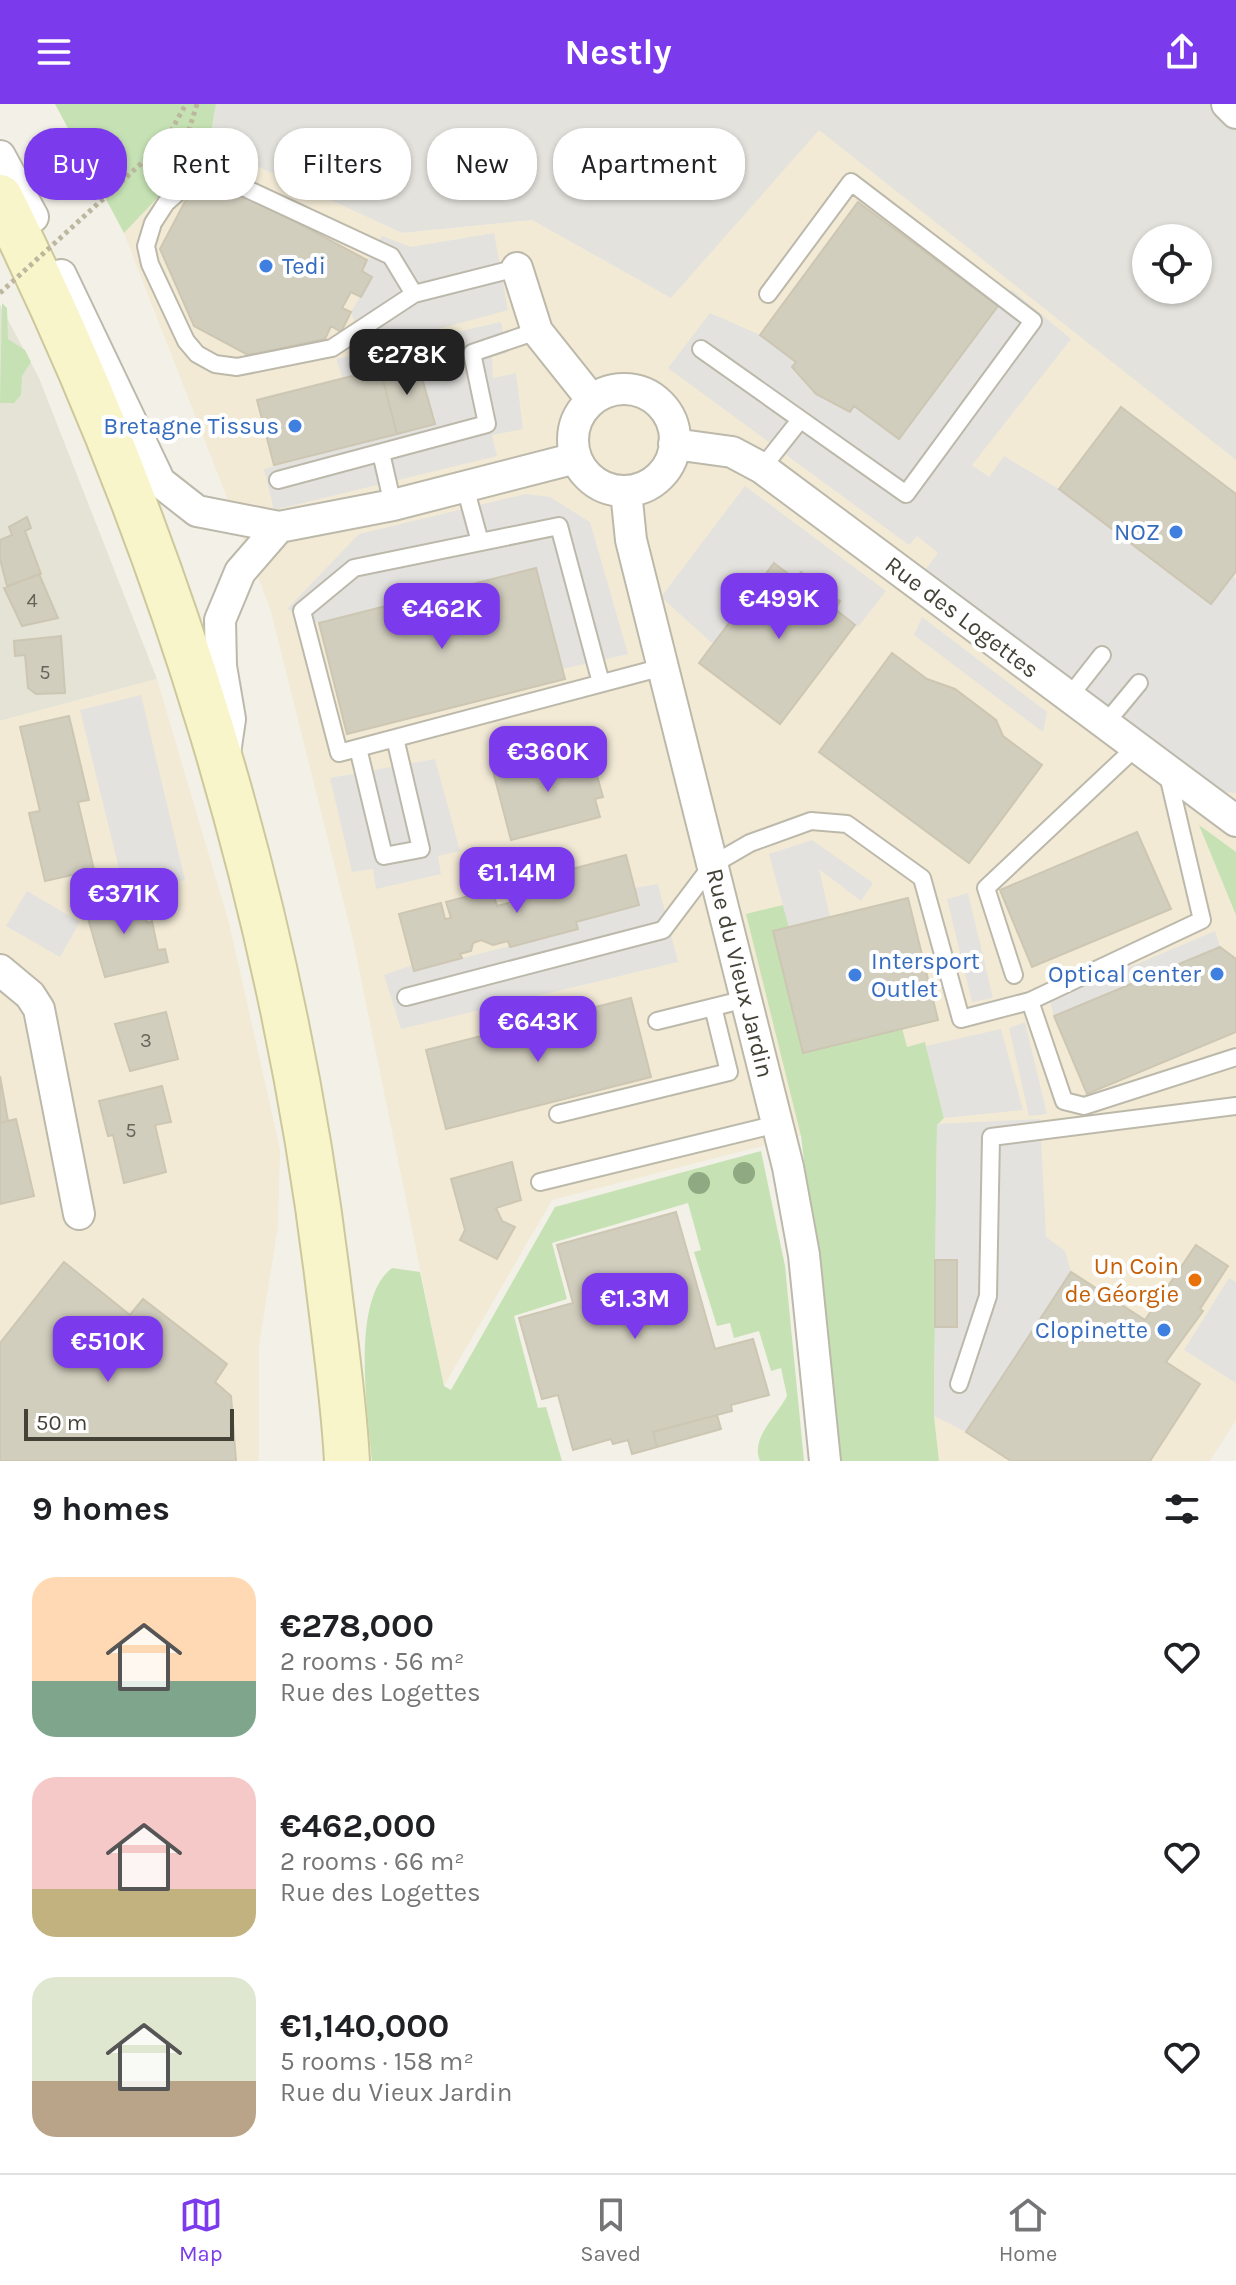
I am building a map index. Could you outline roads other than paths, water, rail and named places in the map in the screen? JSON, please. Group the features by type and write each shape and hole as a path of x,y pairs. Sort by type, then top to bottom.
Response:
{"main road":[{"path":"0,197 81,375 139,517 223,767 266,938 302,1106 320,1213 347,1461"}],"street":[{"path":"1227,104 1236,113"},
{"path":"0,156 36,223 160,482 197,511 279,527 393,505 576,458"},
{"path":"517,268 537,331 592,400"},
{"path":"616,390 641,392 663,407 669,418 674,444 667,467 659,476 638,489 626,491 601,486 590,479 576,458 575,427 592,400 616,390"},
{"name":"Rue des Logettes","path":"674,444 732,452 762,468 1236,821"},
{"name":"Rue du Vieux Jardin","path":"626,491 631,540 777,1124 804,1255 825,1461"},
{"path":"223,767 230,719 221,666 220,620 240,572 279,527"},
{"path":"0,970 30,995 39,1009 79,1214"}],"lane":[{"path":"414,294 391,256 219,176 197,175 181,188 153,223 146,246 186,341 197,354 215,364 237,367 332,348 414,294 517,268"},
{"path":"701,349 906,494 1033,321 851,182 768,294"},
{"path":"278,480 487,424 472,353 537,331"},
{"path":"762,468 800,420"},
{"path":"381,453 393,505"},
{"path":"465,487 480,542"},
{"path":"601,683 559,526 354,568 302,611 339,753 663,667"},
{"path":"1069,697 1102,655"},
{"path":"1105,724 1139,683"},
{"path":"358,748 384,856 421,849 395,738"},
{"path":"1014,975 986,888 1136,747"},
{"path":"406,997 663,930 712,865 750,843 811,821 847,824 922,878 961,1019 1030,1001 1202,920 1167,771"},
{"path":"657,1021 746,999"},
{"path":"1030,1001 1064,1101 1084,1106 1236,1057"},
{"path":"558,1114 729,1072 713,1007"},
{"path":"959,1384 988,1296 991,1137 1236,1106"},
{"path":"540,1182 777,1124"}],"place":[{"name":"Tedi","path":"266,266"},
{"name":"Bretagne Tissus","path":"295,426"},
{"name":"NOZ","path":"1176,532"},
{"name":"Optical center","path":"1217,974"},
{"name":"Intersport Outlet","path":"855,975"},
{"name":"Un Coin de Géorgie","path":"1195,1280"},
{"name":"Clopinette","path":"1164,1330"}]}
